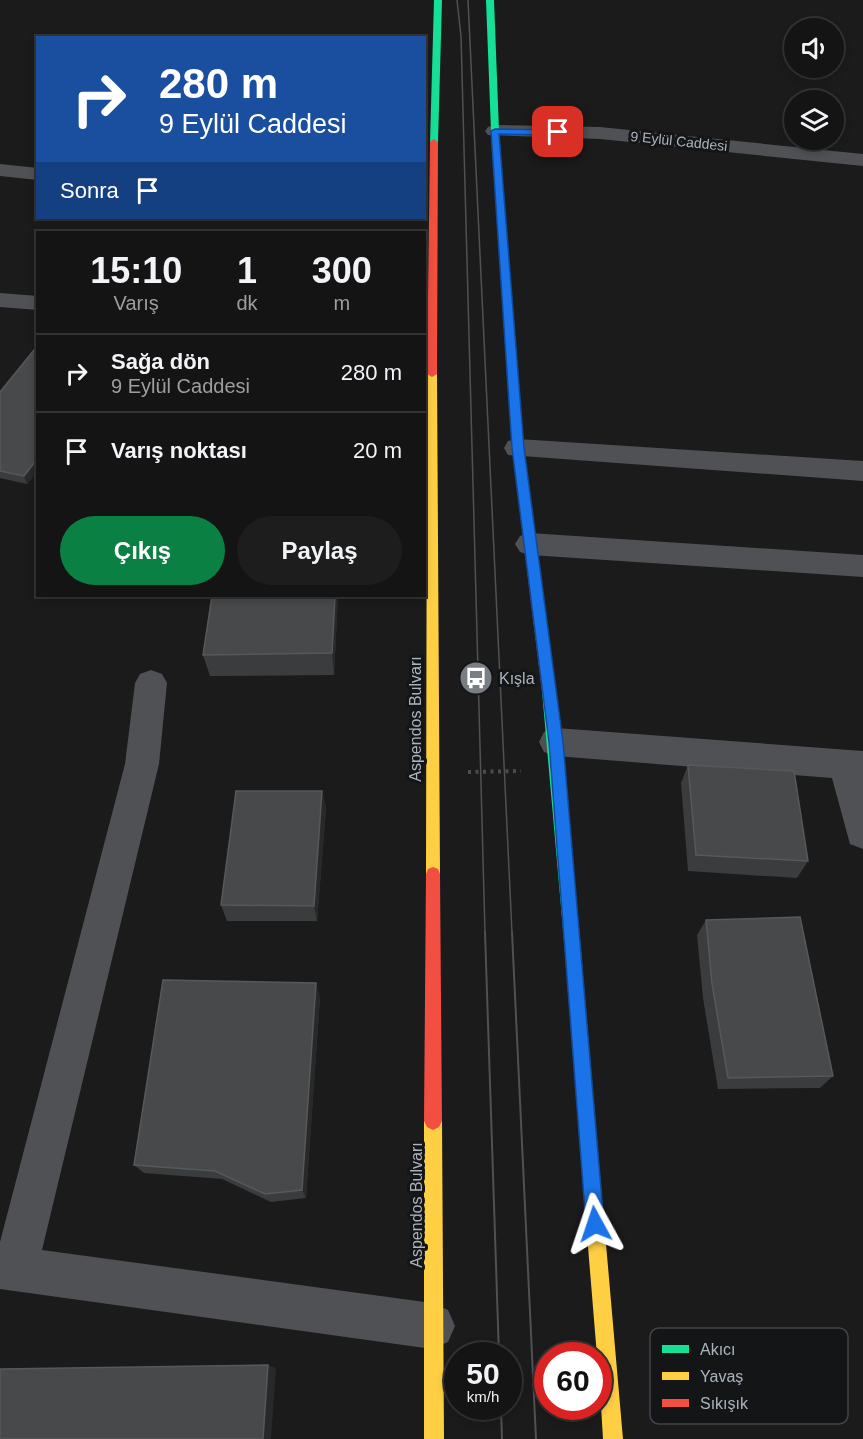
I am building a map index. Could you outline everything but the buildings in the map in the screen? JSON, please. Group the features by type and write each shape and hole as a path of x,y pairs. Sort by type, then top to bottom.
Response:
{"main road":[{"name":"Aspendos Bulvarı","path":"434,1439 428,210 438,0"},
{"path":"490,0 495,131 518,448 557,756 613,1439"}],"street":[{"name":"9 Eylül Caddesi","path":"495,131 600,133 863,160"},
{"path":"0,170 36,174"},
{"path":"0,300 36,303"},
{"path":"518,448 863,471"},
{"path":"530,543 863,566"},
{"path":"151,683 142,764 8,1268 432,1326"},
{"path":"557,756 854,766 863,833"}],"path":[{"path":"432,773 557,756"}],"tram line":[{"path":"457,0 461,36 485,933"},
{"path":"468,0 512,933"},
{"path":"485,932 499,1342"},
{"path":"512,932 536,1439"},
{"path":"501,1420 502,1439"}],"traffic: fast":[{"path":"434,142 438,0"},
{"path":"490,0 495,131 511,353"},
{"path":"549,691 573,952"}],"traffic: slow":[{"path":"432,374 433,874"},
{"path":"433,1121 434,1439"},
{"path":"593,1198 613,1439"}],"traffic: jam":[{"path":"432,374 434,142"},
{"path":"511,353 518,448 549,691"},
{"path":"433,874 433,1121"},
{"path":"573,952 593,1198"}],"place":[{"name":"Kışla","path":"476,678"}],"route":[{"path":"558,132 495,131 518,448 556,742 595,1224"}]}
